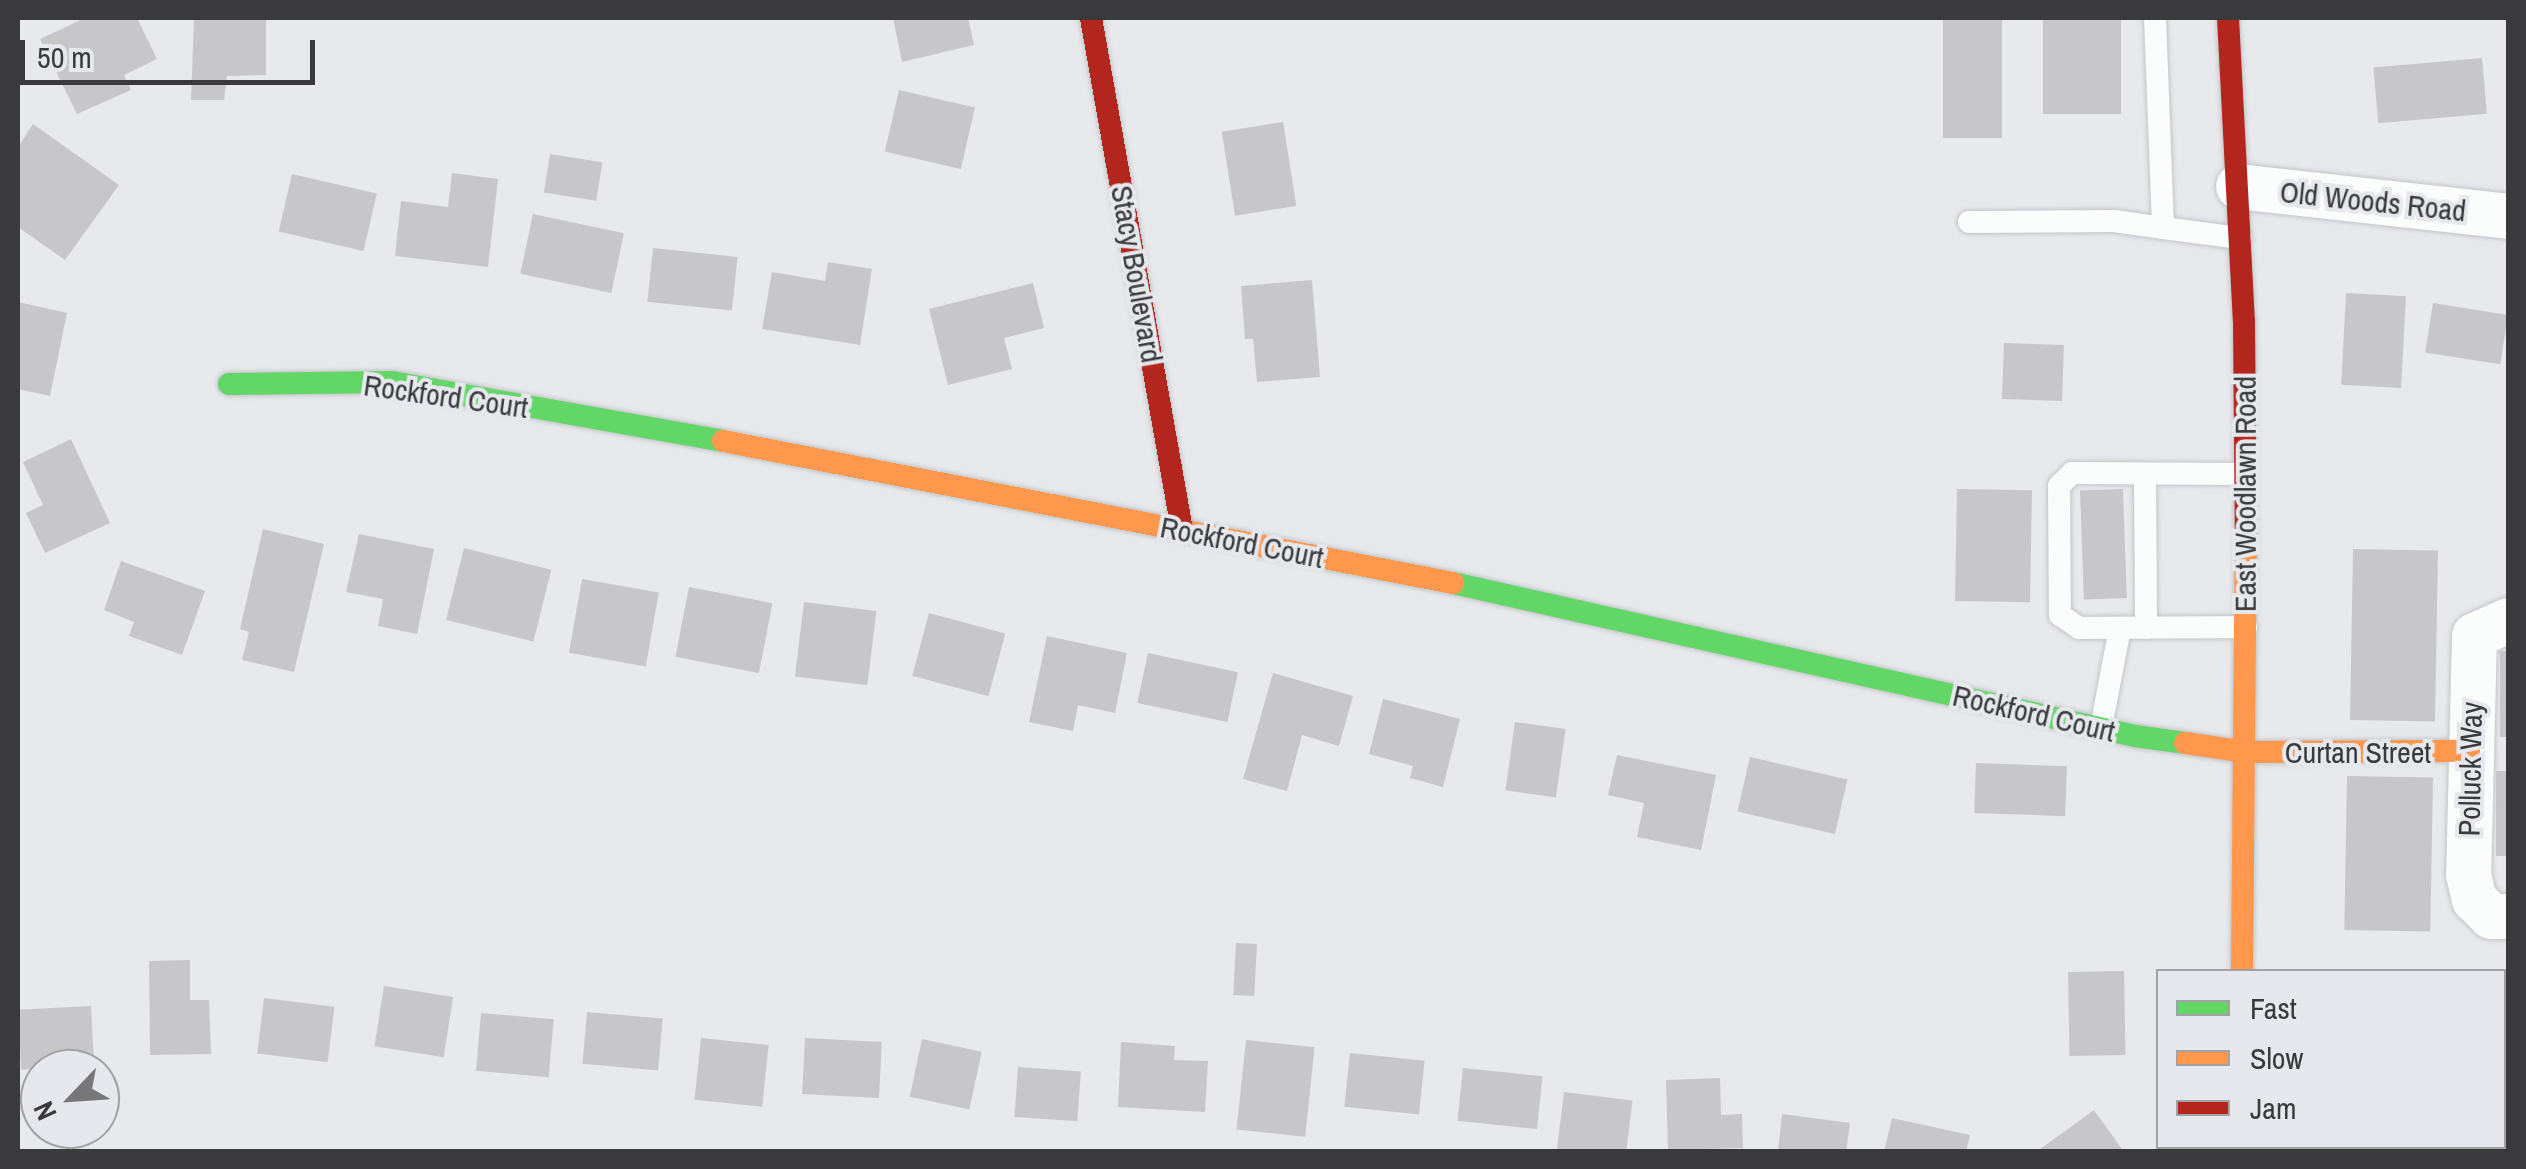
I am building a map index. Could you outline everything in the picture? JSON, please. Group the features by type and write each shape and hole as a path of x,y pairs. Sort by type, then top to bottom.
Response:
{"street":[{"name":"Stacy Boulevard","path":"1091,18 1182,530"},
{"name":"East Woodlawn Road","path":"2228,18 2238,186 2246,474 2247,752 2242,969"},
{"name":"Old Woods Road","path":"2238,186 2508,216"},
{"name":"Rockford Court","path":"229,384 392,382 1528,598 2100,728 2247,752"},
{"name":"Polluck Way","path":"2508,620 2474,634 2468,874 2474,898 2491,916 2508,916"},
{"name":"Curtan Street","path":"2247,752 2469,751"}],"lane":[{"path":"2155,18 2162,228"},
{"path":"1969,222 2114,221 2240,238"},
{"path":"2246,474 2072,473 2059,486 2060,614 2079,628 2246,627"},
{"path":"2146,474 2146,628"},
{"path":"2100,728 2120,628"}],"building":[{"path":"85,18 137,18 157,59 124,75 131,90 77,114 40,39"},
{"path":"194,18 266,18 266,75 227,76 224,100 191,100"},
{"path":"893,18 968,18 974,45 902,62"},
{"path":"1943,18 2002,18 2002,138 1943,138"},
{"path":"2043,18 2121,18 2121,114 2043,114"},
{"path":"2482,58 2487,114 2378,123 2373,67"},
{"path":"899,90 975,108 961,169 885,151"},
{"path":"1283,122 1296,206 1235,216 1222,132"},
{"path":"33,124 119,185 65,260 18,227 18,147"},
{"path":"550,154 602,162 596,201 544,193"},
{"path":"452,173 498,179 488,267 395,256 401,201 448,207"},
{"path":"292,174 377,194 363,251 279,231"},
{"path":"533,214 624,233 611,293 520,274"},
{"path":"653,248 738,257 732,311 647,302"},
{"path":"828,262 872,269 860,345 762,329 772,272 825,281"},
{"path":"1312,280 1320,377 1257,382 1253,339 1245,339 1241,286"},
{"path":"1033,283 1044,328 1004,338 1012,369 948,385 929,309"},
{"path":"2346,293 2406,296 2401,388 2341,385"},
{"path":"18,302 67,313 50,396 18,389"},
{"path":"2433,303 2508,315 2500,364 2425,352"},
{"path":"2004,343 2064,345 2062,401 2002,399"},
{"path":"71,439 110,523 45,553 26,513 43,505 23,462"},
{"path":"1957,489 2032,490 2030,602 1955,601"},
{"path":"2123,489 2127,598 2084,599 2080,491"},
{"path":"263,529 324,544 294,672 242,660 249,632 240,629"},
{"path":"359,534 434,549 417,634 378,626 383,599 346,592"},
{"path":"464,548 551,570 533,642 446,620"},
{"path":"2353,549 2438,550 2435,721 2350,720"},
{"path":"121,561 205,591 182,655 129,636 134,622 104,610"},
{"path":"582,579 659,593 646,666 569,653"},
{"path":"689,587 772,603 759,673 675,657"},
{"path":"804,602 876,611 867,685 795,676"},
{"path":"929,613 1005,633 988,696 912,676"},
{"path":"1047,636 1127,653 1115,713 1078,705 1073,731 1029,722"},
{"path":"2500,651 2508,651 2508,737 2500,737"},
{"path":"1148,653 1238,672 1227,722 1137,703"},
{"path":"1273,673 1353,696 1339,746 1302,735 1287,791 1243,779"},
{"path":"1383,699 1460,719 1443,787 1410,778 1413,766 1369,754"},
{"path":"1515,722 1566,729 1556,797 1505,790"},
{"path":"1617,755 1716,775 1701,850 1637,837 1644,803 1608,795"},
{"path":"1750,757 1847,779 1835,834 1737,812"},
{"path":"1976,763 2067,766 2065,816 1974,813"},
{"path":"2496,771 2508,771 2508,856 2496,856"},
{"path":"2347,776 2433,778 2430,931 2344,930"},
{"path":"1236,943 1257,944 1254,996 1233,995"},
{"path":"190,960 190,1000 209,1000 211,1054 150,1055 149,961"},
{"path":"2124,971 2125,1055 2069,1056 2068,972"},
{"path":"384,986 453,997 444,1057 374,1046"},
{"path":"264,998 334,1007 328,1062 257,1054"},
{"path":"91,1006 93,1049 20,1049 18,1010"},
{"path":"587,1012 663,1019 658,1070 582,1064"},
{"path":"481,1013 554,1019 549,1077 476,1071"},
{"path":"701,1038 769,1045 762,1107 695,1100"},
{"path":"805,1038 882,1042 879,1098 802,1094"},
{"path":"922,1039 982,1052 969,1109 910,1097"},
{"path":"1246,1040 1315,1047 1305,1137 1237,1130"},
{"path":"1121,1042 1175,1046 1174,1060 1208,1061 1205,1112 1118,1107"},
{"path":"1350,1053 1425,1061 1419,1115 1344,1107"},
{"path":"1018,1067 1081,1071 1077,1121 1015,1117"},
{"path":"1463,1068 1543,1076 1537,1129 1457,1121"},
{"path":"1720,1078 1721,1115 1742,1114 1743,1148 1668,1150 1666,1080"},
{"path":"1564,1092 1632,1100 1626,1152 1557,1151"},
{"path":"2094,1110 2124,1152 2036,1152"},
{"path":"1782,1114 1850,1123 1846,1152 1778,1152"},
{"path":"1892,1118 1970,1135 1966,1152 1884,1152"}],"traffic: fast":[{"path":"229,384 392,382 723,441"},
{"path":"1453,583 2135,736 2185,743"}],"traffic: slow":[{"path":"723,441 1453,583"},
{"path":"2242,969 2246,538"},
{"path":"2185,743 2247,752 2469,751"}],"traffic: jam":[{"path":"1091,18 1182,530"},
{"path":"2228,18 2244,322 2246,538"}]}
